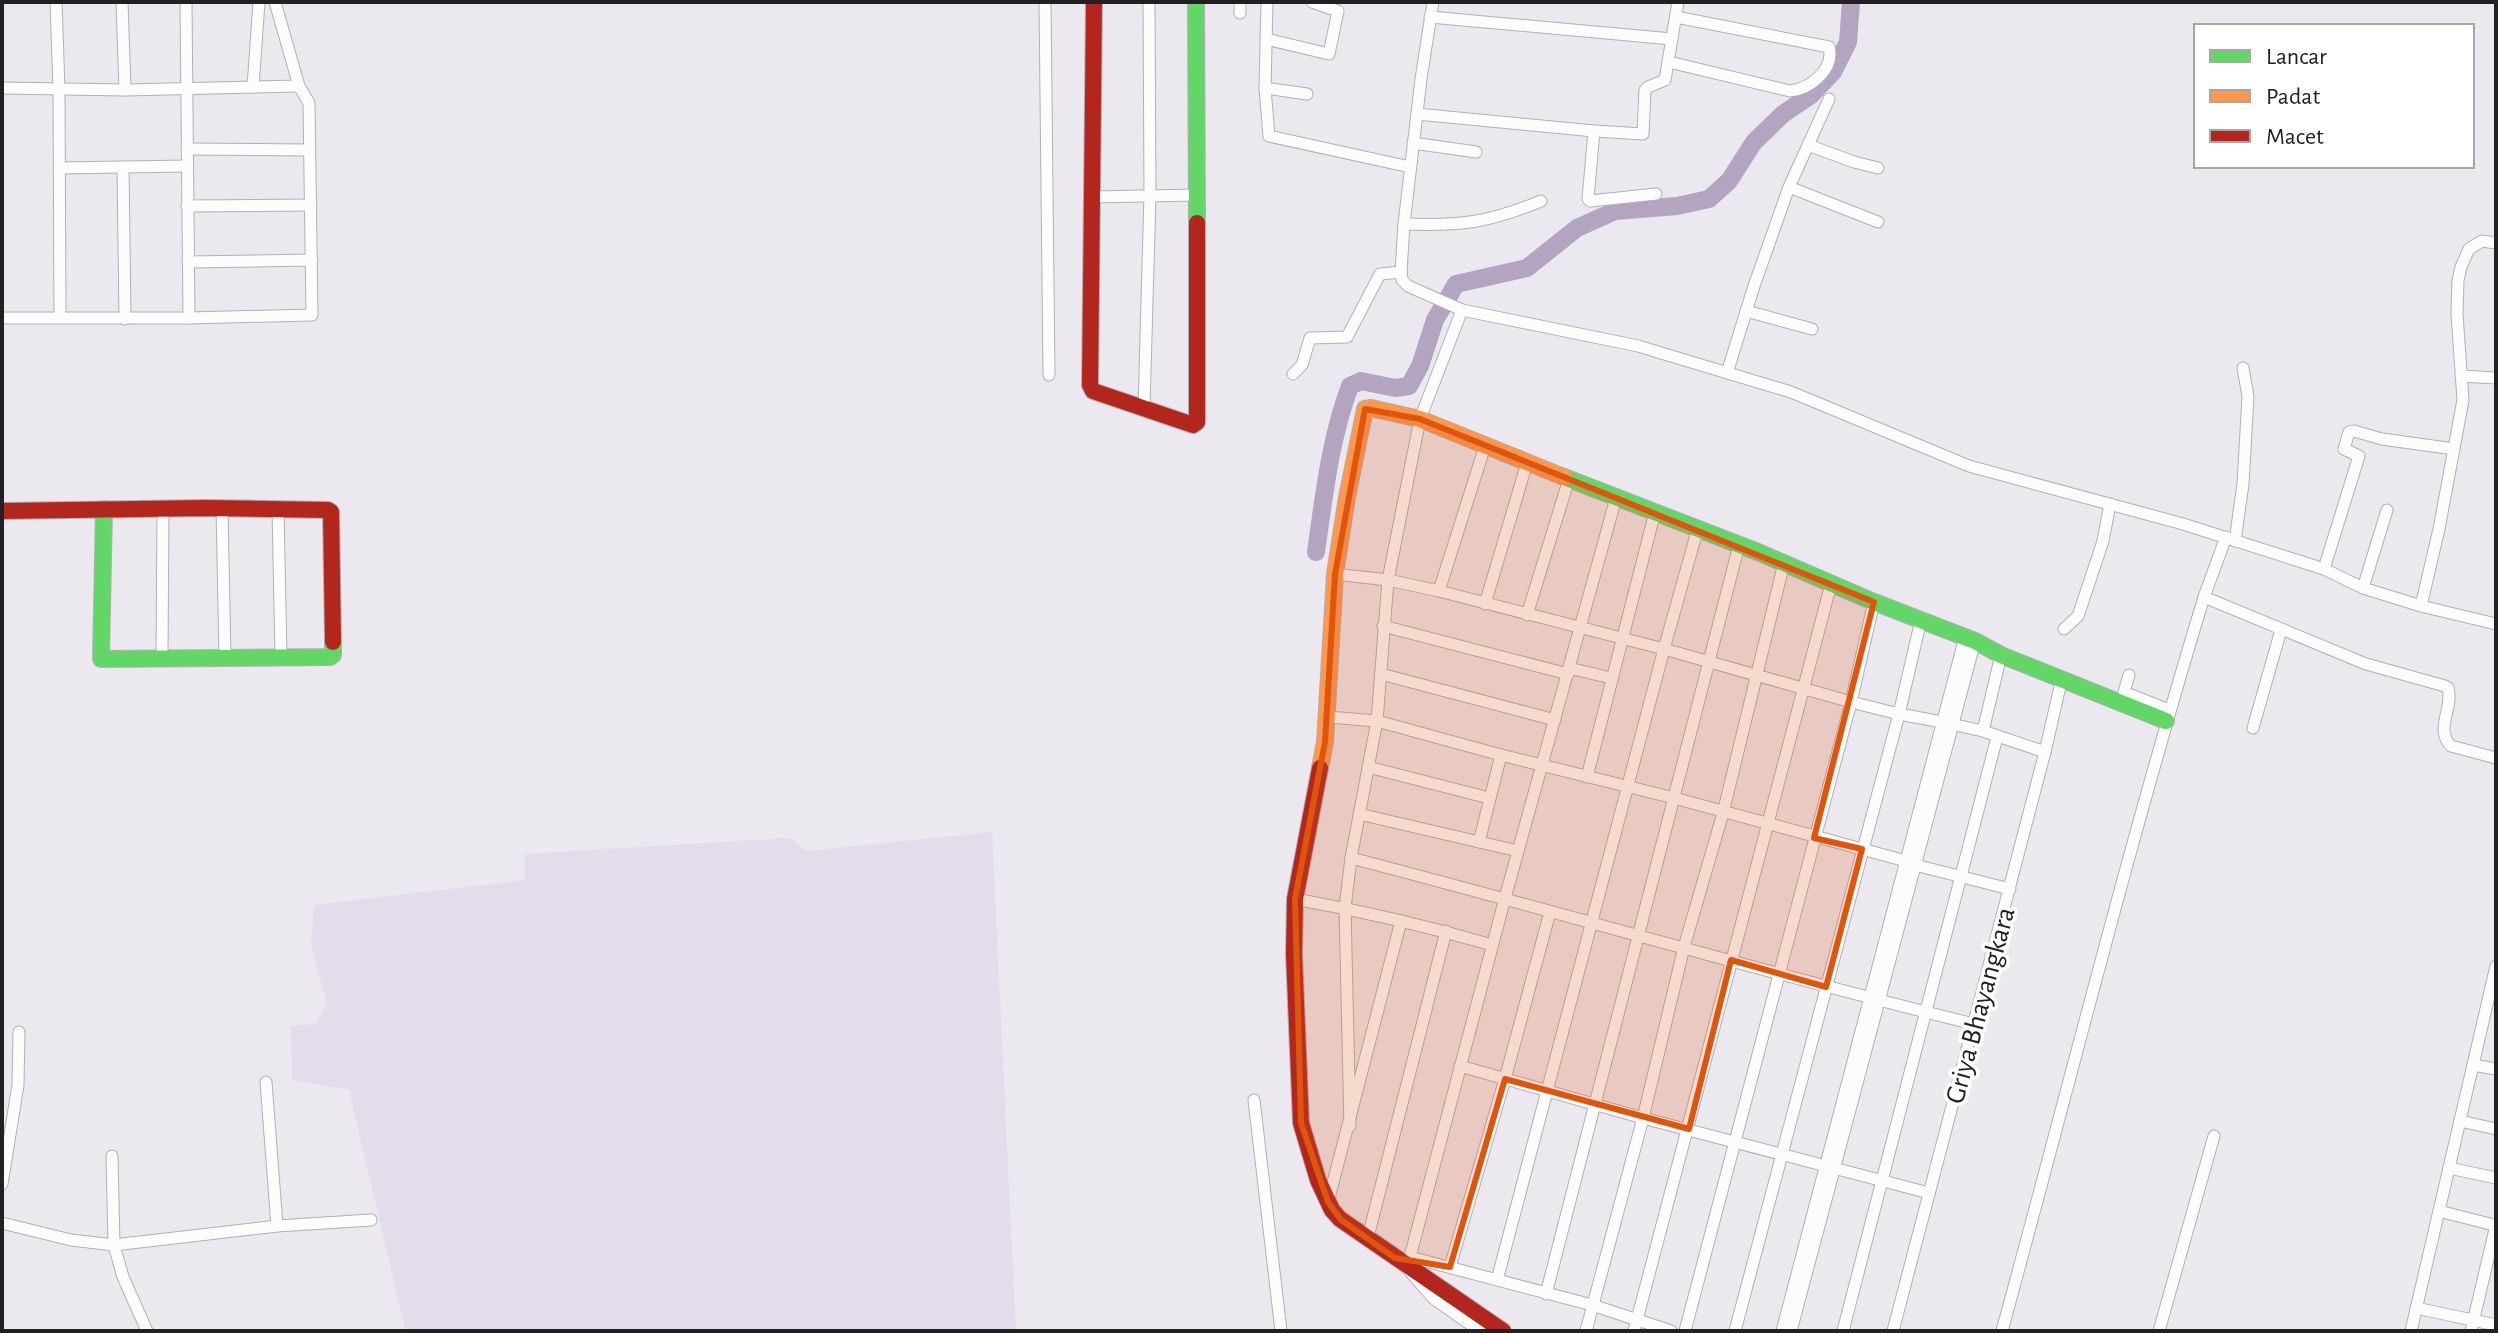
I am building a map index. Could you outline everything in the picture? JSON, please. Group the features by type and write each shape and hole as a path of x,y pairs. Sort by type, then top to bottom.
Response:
{"street":[{"path":"56,2 60,317"},
{"path":"122,2 125,90"},
{"path":"186,2 189,318"},
{"path":"253,87 259,2"},
{"path":"2,318 311,316 309,103 299,86 275,2"},
{"path":"1045,2 1049,375"},
{"path":"1094,2 1090,385 1093,391 1193,425 1197,422 1196,2"},
{"path":"1144,407 1150,195 1149,2"},
{"path":"1267,2 1265,88 1268,132 1272,138 1410,167"},
{"path":"1266,39 1329,54 1338,11 1312,2"},
{"path":"1433,2 1404,224 1401,272 1402,280 1408,286 1462,310 1638,346 1791,392 1969,466 2230,539 2324,569 2363,588 2496,624"},
{"path":"1417,114 1643,134 1646,88 1665,80 1678,2"},
{"path":"1430,17 1672,39"},
{"path":"1669,62 1790,91 1808,86 1821,75 1831,53 1829,47 1676,17"},
{"path":"2,88 125,90 299,86"},
{"path":"1265,88 1307,94"},
{"path":"1727,373 1789,187 1829,99"},
{"path":"1594,131 1590,201 1656,194"},
{"path":"1413,143 1476,152"},
{"path":"1808,145 1878,168"},
{"path":"187,149 309,150"},
{"path":"60,168 187,166"},
{"path":"123,167 125,319"},
{"path":"1789,187 1878,222"},
{"path":"1091,197 1198,195"},
{"path":"1404,224 1464,224 1513,212 1541,201"},
{"path":"187,206 311,205"},
{"path":"2421,606 2463,400 2457,314 2458,280 2474,245 2496,243"},
{"path":"188,262 312,260"},
{"path":"1293,374 1302,365 1310,338 1347,337 1380,274 1401,272"},
{"path":"1350,1126 1345,908 1351,858 1377,721 1388,580 1420,419 1462,310"},
{"path":"1746,311 1812,329"},
{"path":"2002,1331 2168,716 2204,597 2230,539 2243,484 2248,396 2243,368"},
{"path":"2461,376 2496,378"},
{"path":"1503,1331 1341,1220 1328,1202 1305,1143 1301,1123 1294,954 1295,899 1325,742 1335,574 1365,409 1420,419 1698,528 1970,639 2001,655 2168,716"},
{"path":"2324,569 2359,456 2344,449 2349,432 2454,449"},
{"path":"1439,591 1485,446"},
{"path":"1485,604 1527,463"},
{"path":"1527,615 1569,479"},
{"path":"1406,1262 1616,498"},
{"path":"2064,629 2078,616 2103,541 2110,504"},
{"path":"222,508 225,658"},
{"path":"2,511 104,509 222,508 327,510 331,512 333,655 101,659 104,509"},
{"path":"162,658 163,509"},
{"path":"278,509 281,657"},
{"path":"2363,588 2387,510"},
{"path":"1587,777 1655,512"},
{"path":"1497,1280 1698,528"},
{"path":"1546,1294 1739,545"},
{"path":"1586,1331 1643,1118 1684,947 1723,813 1784,563"},
{"path":"1335,574 1388,580 1439,591 1664,649 1851,702 1983,731 2045,752"},
{"path":"1636,1325 1831,584"},
{"path":"2204,597 2366,664 2445,686 2450,697 2443,733 2447,743 2496,758"},
{"path":"1685,1331 1851,702 1874,602"},
{"path":"1735,1331 1899,714 1921,620"},
{"path":"1383,626 1568,671 1611,678"},
{"path":"2253,728 2281,630"},
{"path":"1791,1331 1874,1000 1970,639"},
{"path":"1983,731 2001,655"},
{"path":"1381,674 1555,720"},
{"path":"2129,675 2124,692 2168,716"},
{"name":"Griya Bhayangkara","path":"1893,1331 2010,889 2062,678"},
{"path":"1328,717 1377,721 2010,889"},
{"name":"Griya Bhayangkara","path":"1843,1331 1997,737"},
{"path":"1479,842 1501,755"},
{"path":"1368,767 1489,798"},
{"path":"1359,814 1518,851"},
{"path":"1351,858 1779,975 1974,1024"},
{"path":"1295,899 1446,931 1492,945"},
{"path":"1450,1267 1550,912"},
{"path":"1328,1202 1401,921"},
{"path":"1368,1237 1446,931"},
{"path":"2411,1331 2473,1065 2490,1014 2496,966"},
{"path":"2,1184 18,1085 19,1032"},
{"path":"2473,1065 2496,1069"},
{"path":"1460,1066 1929,1193"},
{"path":"266,1082 277,1226"},
{"path":"1254,1100 1281,1331"},
{"path":"2460,1121 2496,1129"},
{"path":"2159,1331 2214,1136"},
{"path":"112,1156 114,1245 123,1277 147,1331"},
{"path":"1782,1331 1831,1167"},
{"path":"2449,1168 2496,1178"},
{"path":"2439,1211 2495,1225 2472,1326"},
{"path":"2,1223 71,1240 114,1245 277,1226 371,1220"},
{"path":"1406,1262 1450,1267 1592,1305 1636,1325 1671,1331"},
{"path":"1406,1262 1434,1299 1480,1331"},
{"path":"2416,1308 2472,1326 2496,1325"}],"highlighted area":[{"path":"1365,409 1420,419 1874,602 1814,838 1862,849 1826,987 1731,960 1689,1129 1505,1079 1450,1267 1395,1258 1341,1220 1328,1202 1301,1123 1295,899 1325,742 1335,574"}],"shaded area":[{"path":"992,832 1016,1331 396,1331 405,1329 349,1090 292,1080 291,1026 315,1024 327,1005 311,945 314,905 525,880 525,854 790,838 806,851"}],"waterway":[{"path":"1316,552 1333,447 1350,386 1361,381 1395,388 1409,386 1420,366 1435,320 1456,284 1527,268 1577,228 1615,211 1677,206 1709,199 1729,181 1754,142 1783,114 1811,95 1833,72 1848,42 1851,2"}],"traffic: fast":[{"path":"1196,2 1197,223"},
{"path":"1564,477 1758,552 2166,721"},
{"path":"104,509 101,659 330,657 333,655 333,642"}],"traffic: slow":[{"path":"1320,768 1325,742 1335,574 1365,409 1420,419 1564,477"}],"traffic: jam":[{"path":"1094,2 1090,385 1093,391 1193,425 1197,422 1197,223"},
{"path":"2,511 328,510 331,512 333,642"},
{"path":"1320,768 1295,899 1294,954 1301,1123 1318,1180 1332,1210 1340,1219 1503,1331"}]}
